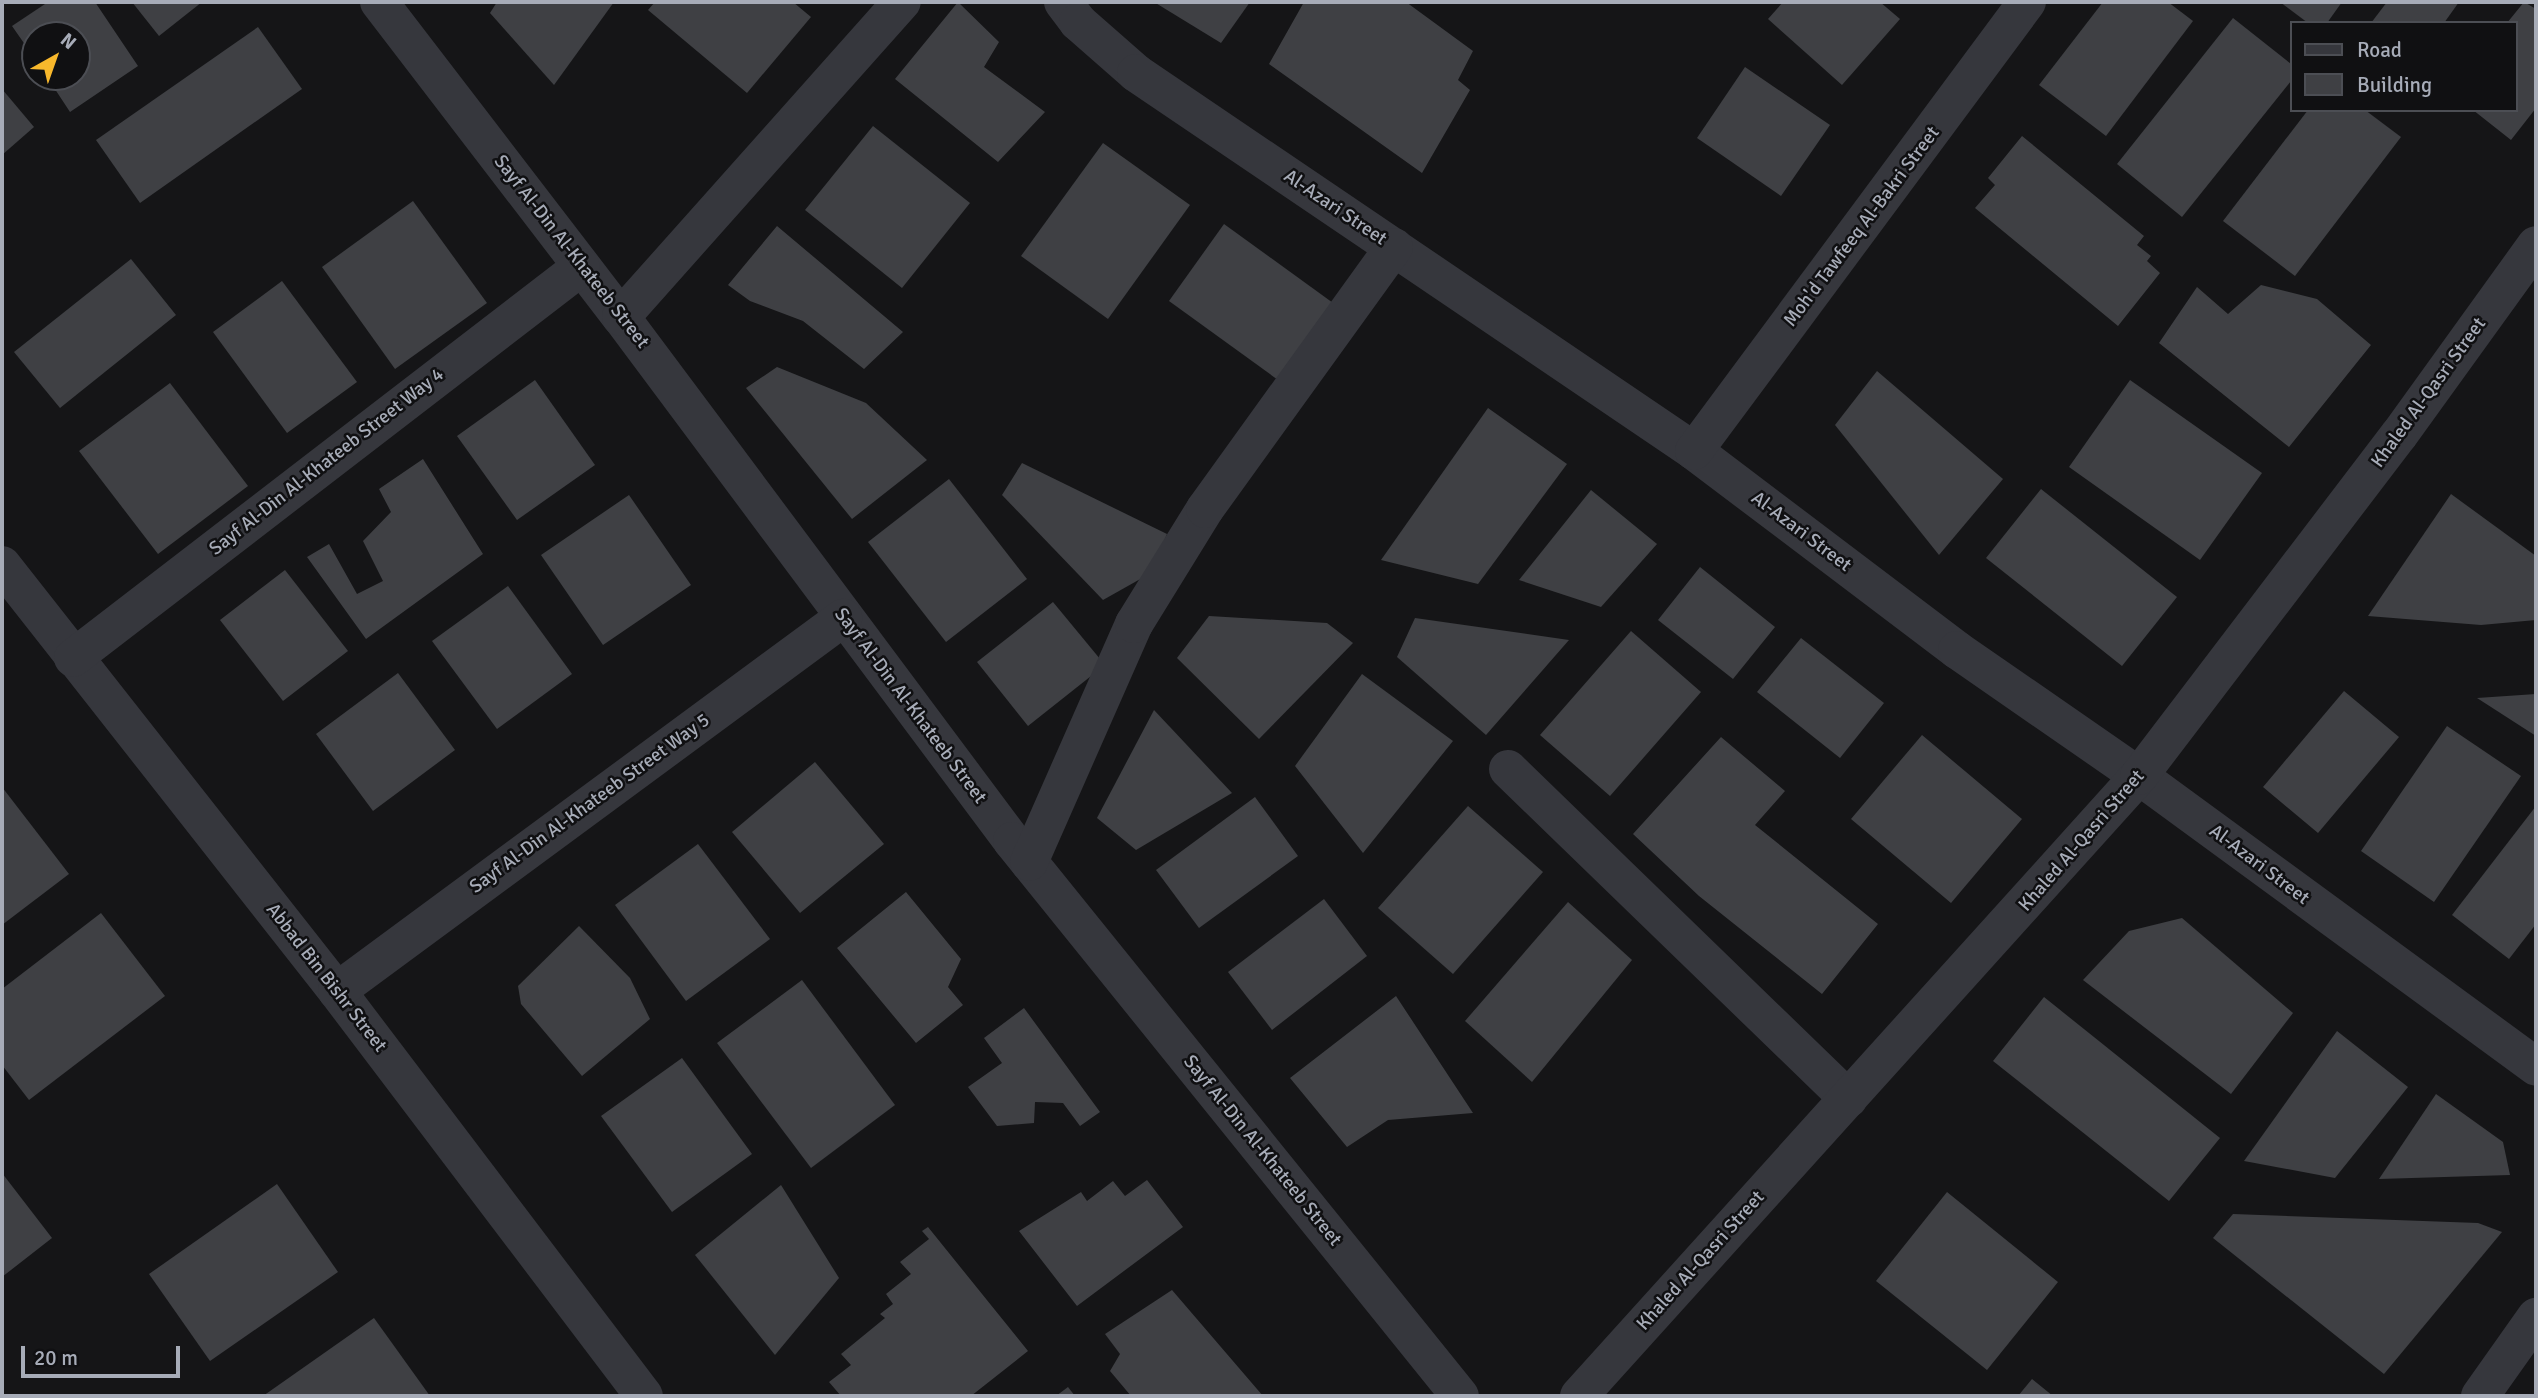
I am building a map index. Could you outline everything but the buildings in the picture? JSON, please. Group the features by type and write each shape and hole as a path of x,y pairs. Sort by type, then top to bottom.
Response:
{"street":[{"name":"Sayf Al-Din Al-Khateeb Street","path":"379,2 621,317 843,618 1029,862 1460,1396"},
{"path":"621,317 902,2"},
{"name":"Al-Azari Street","path":"1063,2 1078,22 1136,73 1694,451 1957,650 2139,776 2536,1067"},
{"name":"Moh'd Tawfeeq Al-Bakri Street","path":"1694,451 2027,2"},
{"name":"Khaled Al-Qasri Street","path":"1579,1396 2139,776 2399,435 2536,245"},
{"path":"1029,862 1134,624 1205,509 1394,247"},
{"name":"Sayf Al-Din Al-Khateeb Street Way 4","path":"73,658 581,267"},
{"name":"Abbad Bin Bishr Street","path":"2,565 337,990 644,1396"},
{"name":"Sayf Al-Din Al-Khateeb Street Way 5","path":"337,990 843,618"},
{"path":"1508,769 1848,1100"},
{"path":"2480,1396 2536,1317"}]}
